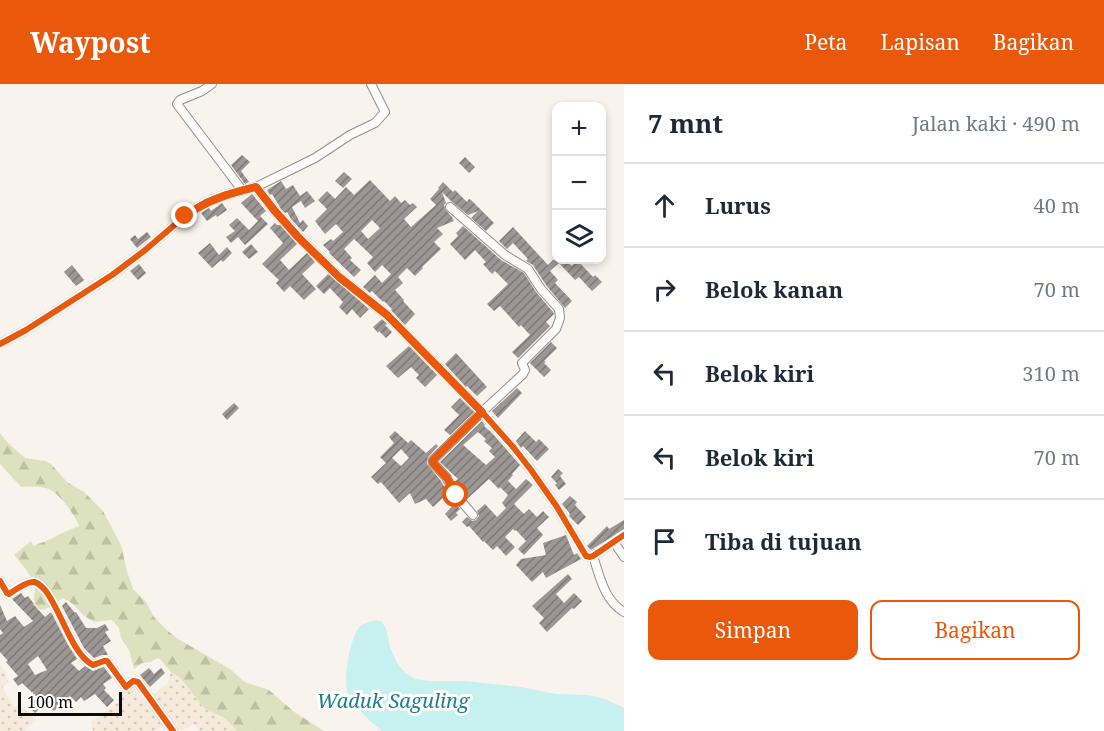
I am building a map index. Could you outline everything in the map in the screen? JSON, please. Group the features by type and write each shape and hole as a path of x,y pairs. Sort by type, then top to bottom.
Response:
{"street":[{"path":"212,84 180,100 177,104 242,190"},
{"path":"0,344 112,275 200,206 213,199 256,187 315,158 379,119 384,111 371,84"},
{"path":"256,187 298,237 339,277 387,315 482,412 531,470 557,507 585,555 593,556 624,535"},
{"path":"450,207 505,255 528,269 559,309 560,314 556,329 521,363 525,369 523,374 433,460 433,463 447,478 456,495 473,515"},
{"path":"614,542 624,557"},
{"path":"593,556 609,600 624,612"},
{"path":"0,581 9,594 30,582 40,585 56,605 72,639 86,660 93,665 107,661 126,687 134,681 138,682 173,731"}],"shaded area":[{"path":"0,666 5,671 9,683 2,687 14,707 19,704 36,721 24,731 0,731"},
{"path":"171,672 179,678 205,709 225,718 237,731 200,731 194,724 182,731 177,731 170,722 155,731 93,731 91,722 118,702 118,695 132,685 145,701 168,683"}],"green space":[{"path":"0,433 25,458 51,464 67,482 84,492 103,511 121,545 133,589 168,631 230,669 245,682 269,690 293,711 324,731 237,731 225,718 205,709 180,678 171,672 160,659 142,663 134,669 129,650 121,638 119,628 112,620 94,622 63,598 43,610 39,609 34,599 34,583 14,555 31,541 33,546 79,526 66,505 53,491 43,487 21,487 0,464"}],"water":[{"name":"Waduk Saguling","path":"376,620 382,622 386,628 390,647 397,663 405,673 415,679 465,681 605,699 624,708 624,731 382,731 349,697 346,682 355,634 362,625"}],"building":[{"path":"242,155 250,162 241,171 249,182 245,184 231,165"},
{"path":"465,157 475,167 469,173 459,163"},
{"path":"344,172 352,179 343,188 335,181"},
{"path":"370,180 390,201 395,196 401,203 405,200 410,205 413,203 417,207 404,219 411,227 436,205 430,199 443,182 467,202 471,200 494,223 486,231 471,218 478,211 468,215 442,192 446,203 445,209 454,221 437,228 443,234 434,242 441,249 415,276 407,268 398,277 403,283 395,290 415,314 405,325 384,301 363,287 375,275 382,283 391,274 382,265 375,272 367,263 373,257 354,239 344,249 352,258 350,260 361,270 354,277 323,245 331,239 333,241 343,232 336,224 325,234 315,221 327,209 318,200 327,191 335,199 346,187 354,195","holes":["372,220 380,228 368,239 361,231"]},
{"path":"281,181 286,189 293,185 300,196 307,191 315,201 305,208 301,201 292,207 300,223 303,220 308,226 303,232 267,190"},
{"path":"252,194 266,211 260,216 268,224 245,245 238,237 231,243 226,237 235,231 229,225 237,218 249,230 258,221 241,203"},
{"path":"222,203 227,210 207,221 201,213 209,208 211,211"},
{"path":"275,223 280,225 297,244 280,260 289,270 307,253 315,262 302,274 316,289 304,300 290,286 284,292 276,283 279,280 262,264 283,243 270,228"},
{"path":"463,226 501,260 524,273 554,314 546,322 550,326 518,358 512,352 530,335 521,325 519,327 500,306 494,311 487,304 508,284 495,271 492,274 483,264 486,262 475,250 465,260 450,244 458,236 456,233"},
{"path":"513,227 548,265 552,261 552,264 558,264 550,271 558,280 555,283 572,301 565,308 533,265 526,261 528,259 513,243 507,249 499,241"},
{"path":"147,232 151,237 137,248 130,239 135,235 138,239"},
{"path":"210,243 219,255 227,247 232,253 212,268 198,253"},
{"path":"251,244 258,252 249,259 242,252"},
{"path":"139,264 146,273 138,280 130,271"},
{"path":"560,264 572,266 581,264 593,277 595,275 602,282 592,291 579,277 575,280"},
{"path":"72,265 84,280 76,286 64,272"},
{"path":"328,274 369,309 360,318 352,309 347,315 339,307 343,302 330,288 324,294 316,286"},
{"path":"382,319 392,332 386,338 373,327"},
{"path":"551,342 557,348 544,361 551,370 544,377 530,363"},
{"path":"409,346 437,375 425,387 416,378 419,375 411,367 398,378 386,366"},
{"path":"456,353 487,387 477,396 445,364"},
{"path":"517,388 522,393 498,418 492,411"},
{"path":"460,398 474,412 450,435 444,430 459,415 451,407"},
{"path":"234,403 239,408 227,420 222,414"},
{"path":"482,421 520,465 508,481 516,489 526,479 533,485 514,504 524,514 529,509 537,517 543,511 549,517 537,528 543,535 524,555 518,549 526,541 513,529 505,537 515,547 506,556 497,546 493,550 462,522 467,517 472,521 476,520 479,516 477,511 485,504 497,517 506,508 502,503 508,495 489,479 467,499 455,481 458,479 440,462","holes":["478,432 486,439 484,441 492,448 489,451 495,457 486,465 463,445"]},
{"path":"395,431 408,443 411,440 426,453 436,444 438,446 428,457 427,464 448,493 433,507 426,499 415,504 410,493 399,503 381,482 378,484 371,477 386,463 380,457 394,443 389,437","holes":["401,449 409,458 401,466 392,458"]},
{"path":"525,431 536,442 539,439 549,449 537,461 516,441"},
{"path":"558,469 563,473 560,476 566,484 559,490 555,485 557,483 551,477"},
{"path":"570,496 577,502 575,505 586,517 578,525 562,504"},
{"path":"455,503 460,509 456,513 458,515 451,521 445,514"},
{"path":"624,520 624,529 591,550 587,546 607,526 609,529"},
{"path":"566,535 574,555 577,553 581,559 546,578 543,572 532,582 516,565 521,559 546,555 543,543"},
{"path":"568,574 572,579 556,594 564,603 574,593 582,601 547,632 539,623 544,618 532,606"},
{"path":"21,593 25,598 28,596 45,617 51,612 77,659 71,663 79,671 85,666 93,671 104,667 112,678 103,684 106,688 104,690 114,700 107,707 95,694 84,701 81,697 76,702 70,696 54,711 45,703 35,713 28,706 37,697 22,683 18,686 13,679 18,676 0,652 0,635 3,633 0,629 0,605 7,621 15,616 24,627 33,621 12,599","holes":["38,656 47,670 35,675 28,664"]},
{"path":"66,602 76,612 86,628 97,628 105,624 109,630 105,632 111,641 103,646 108,655 94,658 84,648 62,606"},
{"path":"149,668 154,674 161,668 165,673 150,687 140,675"}],"cycle path":[{"path":"0,344 112,275 185,216 206,202 256,187 274,210 339,277 387,315 482,412 531,470 557,507 586,556 593,556 624,535"},
{"path":"0,581 9,594 28,583 34,582 40,585 51,599 73,642 86,660 93,665 107,661 126,687 133,681 138,682 173,731"}],"route":[{"path":"185,216 213,199 256,187 274,210 339,277 402,330 482,412 433,460 433,463 447,478 456,495"}]}
